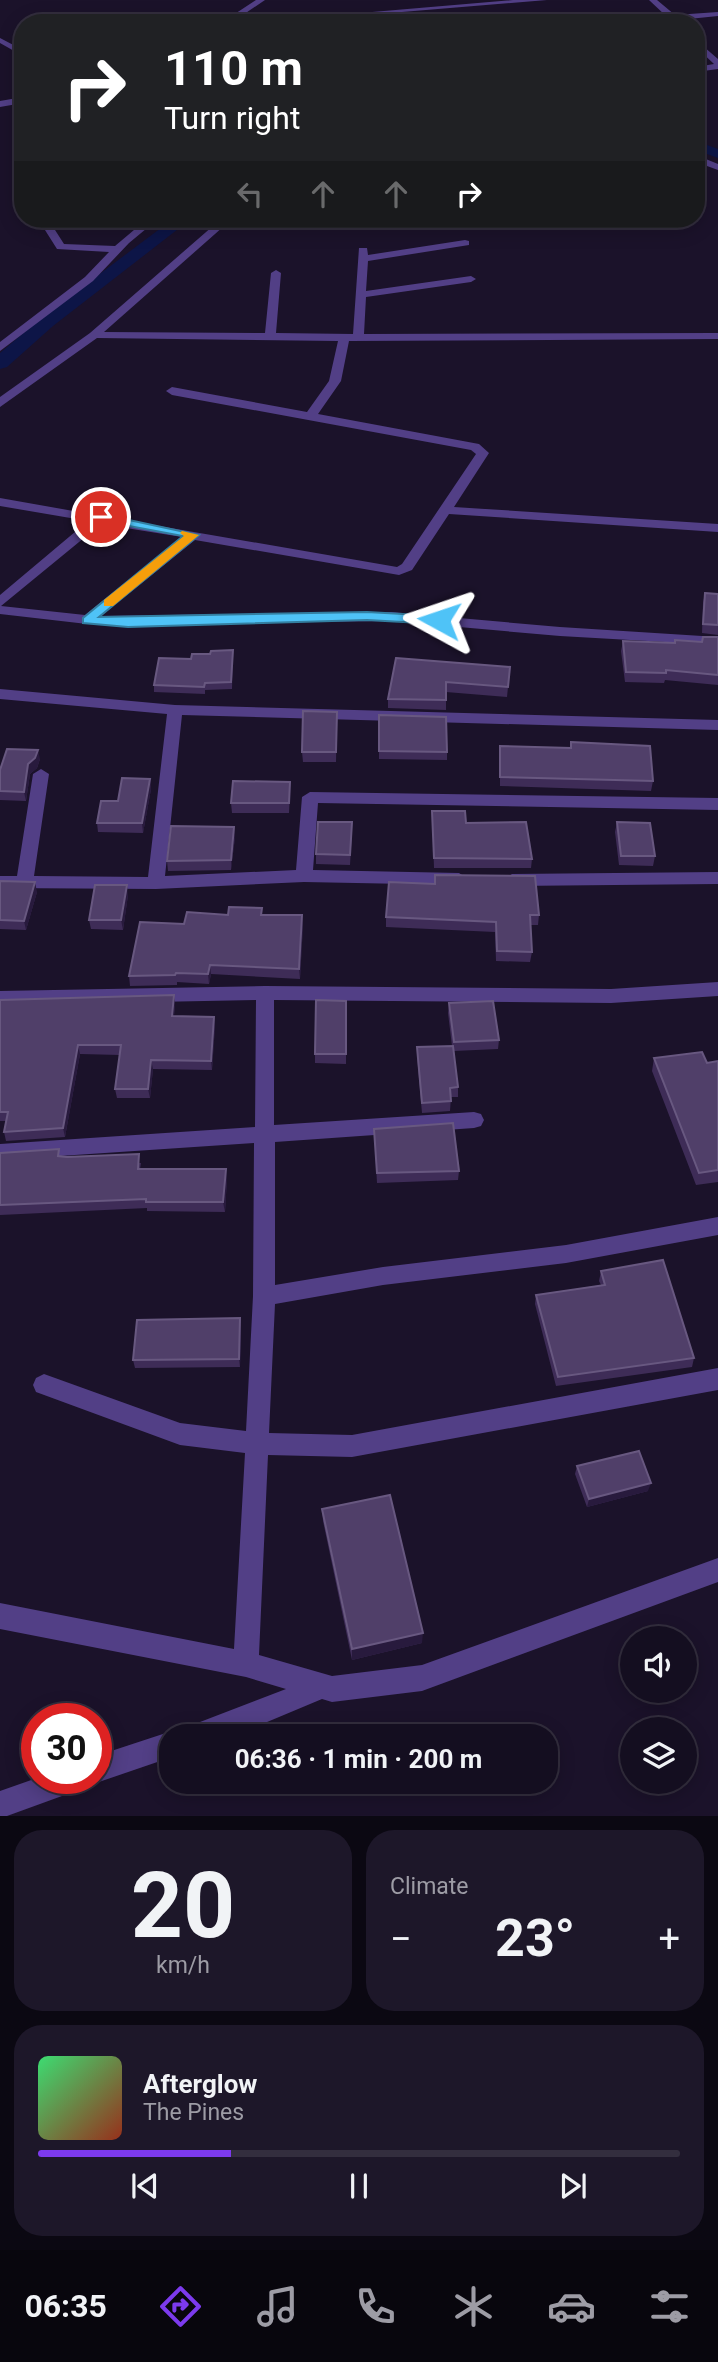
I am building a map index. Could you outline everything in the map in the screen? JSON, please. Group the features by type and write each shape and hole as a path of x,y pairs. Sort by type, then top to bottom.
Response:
{"street":[{"path":"239,14 261,0"},
{"path":"360,14 543,0"},
{"path":"653,0 668,14"},
{"path":"705,51 718,65"},
{"path":"48,228 61,247 117,249"},
{"path":"0,348 89,279 117,249 142,228"},
{"path":"0,403 94,335 217,228"},
{"path":"363,259 465,243"},
{"path":"358,338 363,246"},
{"path":"270,337 276,273"},
{"path":"360,295 471,279"},
{"path":"94,335 344,338 718,336"},
{"path":"309,416 337,384 342,366 344,338"},
{"path":"0,502 101,517 399,571 407,567 483,453 480,450 172,391"},
{"path":"447,510 718,528"},
{"path":"0,602 101,517"},
{"path":"87,621 193,535"},
{"path":"0,610 87,621 128,623 367,616 718,641"},
{"path":"0,694 175,710 718,724"},
{"path":"156,883 175,710"},
{"path":"25,883 41,774"},
{"path":"304,876 310,797 718,804"},
{"path":"0,882 156,883 304,876 486,879 718,878"},
{"path":"0,998 265,993 611,996 718,989"},
{"path":"246,1664 259,1444 264,1296 265,993"},
{"path":"0,1152 474,1119"},
{"path":"264,1296 383,1276 566,1254 718,1226"},
{"path":"44,1385 180,1434 259,1444 352,1446 718,1379"},
{"path":"0,1616 246,1664 332,1689 422,1678 718,1570"},
{"path":"231,1724 263,1713 319,1687"},
{"path":"112,1765 159,1748"},
{"path":"0,1805 30,1794"}],"building":[{"path":"705,593 718,594 718,625 703,624"},
{"path":"703,637 718,637 718,675 666,670 666,673 626,672 623,641 702,642"},
{"path":"233,650 231,682 205,683 204,687 154,685 159,658 191,659 192,654"},
{"path":"396,658 510,667 508,687 446,682 446,700 388,699"},
{"path":"303,711 337,712 336,752 302,752"},
{"path":"379,715 446,717 447,752 379,751"},
{"path":"571,742 650,746 653,781 500,777 500,746 571,748"},
{"path":"7,749 38,750 35,758 28,764 24,792 0,791 0,770"},
{"path":"122,778 150,779 142,823 97,823 101,801 118,801"},
{"path":"233,781 290,782 289,803 231,803"},
{"path":"432,811 465,811 466,823 526,822 532,859 434,858"},
{"path":"318,822 352,822 350,855 316,854"},
{"path":"617,822 650,823 655,856 621,856"},
{"path":"171,826 234,827 231,860 167,861"},
{"path":"435,875 535,876 539,915 530,915 532,952 497,951 496,922 386,917 389,882 435,884"},
{"path":"0,881 35,882 24,921 0,920"},
{"path":"95,885 127,885 121,920 89,920"},
{"path":"229,907 262,908 261,915 302,915 299,969 210,965 208,974 129,976 140,922 184,924 187,912 228,915"},
{"path":"174,995 172,1016 214,1017 211,1061 151,1060 148,1089 115,1089 121,1045 78,1045 63,1128 4,1132 8,1112 0,1112 0,1000"},
{"path":"316,1000 346,1001 346,1054 315,1054"},
{"path":"493,1001 499,1040 454,1042 449,1003"},
{"path":"453,1046 458,1087 450,1088 451,1101 422,1103 417,1047"},
{"path":"702,1052 707,1063 718,1061 718,1170 699,1173 654,1058"},
{"path":"453,1123 459,1171 377,1173 374,1129"},
{"path":"59,1149 58,1156 67,1157 139,1154 138,1169 226,1169 223,1202 146,1202 146,1199 0,1205 0,1153"},
{"path":"663,1260 694,1358 558,1377 536,1295 605,1285 601,1271"},
{"path":"240,1318 239,1359 133,1360 137,1320"},
{"path":"639,1451 651,1483 589,1499 577,1466"},
{"path":"390,1495 423,1633 352,1649 322,1509"}],"waterway":[{"path":"705,149 718,154"},
{"path":"0,363 47,322 171,228"}],"slow traffic":[{"path":"108,603 193,535 186,533"}],"route":[{"path":"101,517 193,535 87,621 128,623 367,616 439,620"}]}
